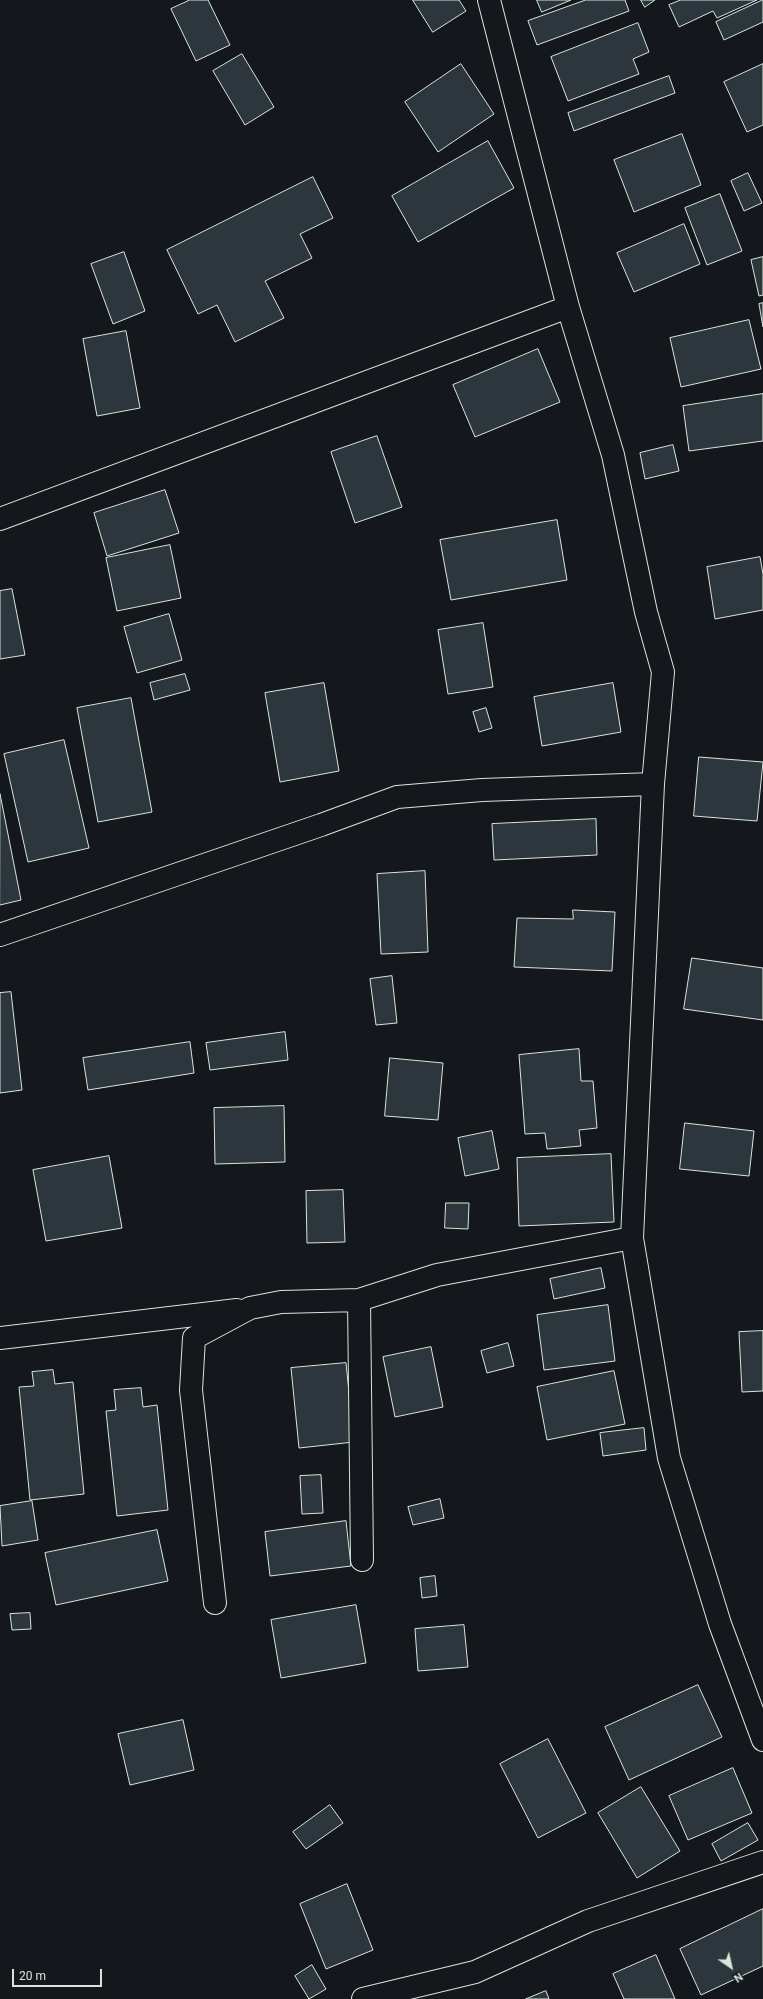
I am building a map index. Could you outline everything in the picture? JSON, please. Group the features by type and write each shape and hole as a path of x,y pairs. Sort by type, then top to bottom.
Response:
{"street":[{"path":"489,0 568,307 613,455 646,612 663,672 653,784 632,1238 669,1458 720,1624 763,1740"},
{"path":"0,519 568,307"},
{"path":"0,935 313,828 397,797 482,790 653,784"},
{"path":"0,1338 250,1308 281,1302 358,1300 437,1275 632,1238"},
{"path":"358,1300 362,1560"},
{"path":"215,1603 190,1390 194,1338 250,1308"},
{"path":"363,1999 475,1972 588,1921 763,1862"}],"building":[{"path":"190,0 208,0 230,45 196,61 171,9"},
{"path":"413,0 459,0 466,11 433,32"},
{"path":"537,0 571,0 542,12"},
{"path":"586,0 625,0 629,11 537,45 528,21"},
{"path":"641,0 655,0 645,7"},
{"path":"681,0 757,0 717,18 713,11 679,27 669,5"},
{"path":"763,0 763,22 724,40 716,22"},
{"path":"638,23 649,52 633,59 639,74 568,101 551,57"},
{"path":"242,54 274,107 245,125 213,71"},
{"path":"461,64 494,114 438,152 405,102"},
{"path":"763,64 763,125 747,132 724,82"},
{"path":"669,76 675,93 574,131 568,113"},
{"path":"682,134 701,185 634,212 614,160"},
{"path":"488,141 514,188 418,242 392,196"},
{"path":"748,173 762,203 744,211 731,181"},
{"path":"313,177 333,218 300,234 312,258 265,281 284,318 235,342 217,305 198,314 167,250"},
{"path":"720,194 742,251 707,265 685,208"},
{"path":"684,224 700,264 634,292 617,253"},
{"path":"124,252 145,311 113,324 91,264"},
{"path":"763,257 763,295 759,296 751,260"},
{"path":"763,303 763,327 759,304"},
{"path":"749,320 761,369 681,387 670,338"},
{"path":"126,331 140,408 97,416 83,339"},
{"path":"538,349 560,402 475,437 453,385"},
{"path":"763,394 763,441 689,451 683,406"},
{"path":"377,436 402,507 355,523 331,452"},
{"path":"673,445 679,471 645,479 640,453"},
{"path":"165,490 179,533 107,556 94,513"},
{"path":"557,520 567,580 451,600 440,540"},
{"path":"170,545 181,598 117,611 106,558"},
{"path":"760,557 763,574 763,610 715,619 707,567"},
{"path":"12,589 25,655 0,659 0,591"},
{"path":"169,614 182,660 137,673 124,627"},
{"path":"483,623 493,687 448,694 438,630"},
{"path":"185,674 190,690 154,700 150,683"},
{"path":"324,683 339,771 280,782 265,693"},
{"path":"613,683 621,732 542,746 534,697"},
{"path":"131,698 152,812 98,822 77,708"},
{"path":"486,708 492,728 479,732 473,712"},
{"path":"64,740 89,848 28,862 4,754"},
{"path":"699,757 763,762 757,821 694,816"},
{"path":"0,794 21,900 0,905"},
{"path":"596,819 597,855 494,860 492,824"},
{"path":"425,871 428,952 381,954 377,874"},
{"path":"573,910 615,912 612,971 514,967 517,918 573,919"},
{"path":"692,958 763,968 763,1020 684,1009"},
{"path":"392,976 397,1023 376,1025 370,979"},
{"path":"11,992 22,1090 0,1093 0,993"},
{"path":"285,1032 288,1060 210,1070 206,1043"},
{"path":"190,1042 194,1073 88,1090 83,1058"},
{"path":"579,1049 581,1081 593,1081 597,1128 579,1130 581,1146 547,1149 545,1133 525,1134 519,1055"},
{"path":"390,1058 443,1063 438,1120 385,1116"},
{"path":"284,1106 285,1162 215,1164 214,1108"},
{"path":"685,1123 754,1131 749,1176 680,1169"},
{"path":"492,1131 499,1169 465,1176 458,1138"},
{"path":"611,1154 614,1222 519,1226 517,1158"},
{"path":"109,1156 122,1228 46,1241 33,1170"},
{"path":"343,1190 345,1242 307,1243 306,1191"},
{"path":"446,1203 469,1203 468,1229 445,1228"},
{"path":"601,1268 605,1288 554,1299 550,1279"},
{"path":"608,1305 615,1361 544,1370 537,1315"},
{"path":"763,1331 763,1391 742,1392 739,1332"},
{"path":"508,1343 514,1366 487,1373 481,1351"},
{"path":"431,1347 443,1407 395,1417 383,1357"},
{"path":"346,1363 354,1442 299,1448 291,1368"},
{"path":"53,1370 55,1384 73,1382 84,1494 30,1500 19,1387 34,1386 32,1372"},
{"path":"614,1371 625,1424 547,1440 537,1387"},
{"path":"141,1388 143,1407 157,1405 168,1510 117,1516 106,1411 116,1410 114,1390"},
{"path":"644,1428 646,1450 603,1456 600,1433"},
{"path":"321,1475 323,1513 302,1514 300,1476"},
{"path":"440,1499 444,1518 413,1525 408,1507"},
{"path":"32,1501 38,1540 2,1546 0,1506"},
{"path":"346,1521 351,1566 270,1576 265,1532"},
{"path":"157,1530 168,1581 56,1605 45,1553"},
{"path":"435,1576 437,1596 422,1598 420,1578"},
{"path":"356,1605 366,1663 281,1678 271,1620"},
{"path":"30,1613 31,1629 12,1630 10,1614"},
{"path":"464,1625 468,1667 418,1671 415,1629"},
{"path":"698,1685 722,1737 629,1780 605,1727"},
{"path":"183,1720 194,1770 130,1785 118,1734"},
{"path":"548,1739 586,1813 538,1838 500,1764"},
{"path":"733,1768 752,1813 688,1840 669,1796"},
{"path":"641,1787 680,1851 637,1878 598,1813"},
{"path":"330,1805 343,1823 306,1849 293,1832"},
{"path":"748,1823 758,1840 721,1861 712,1844"},
{"path":"347,1884 373,1950 326,1969 300,1904"},
{"path":"763,1909 763,1966 701,1995 680,1949"},
{"path":"656,1955 675,1999 624,1999 613,1974"},
{"path":"312,1965 326,1989 309,1999 295,1976"},
{"path":"546,1991 549,1999 526,1999"}]}
